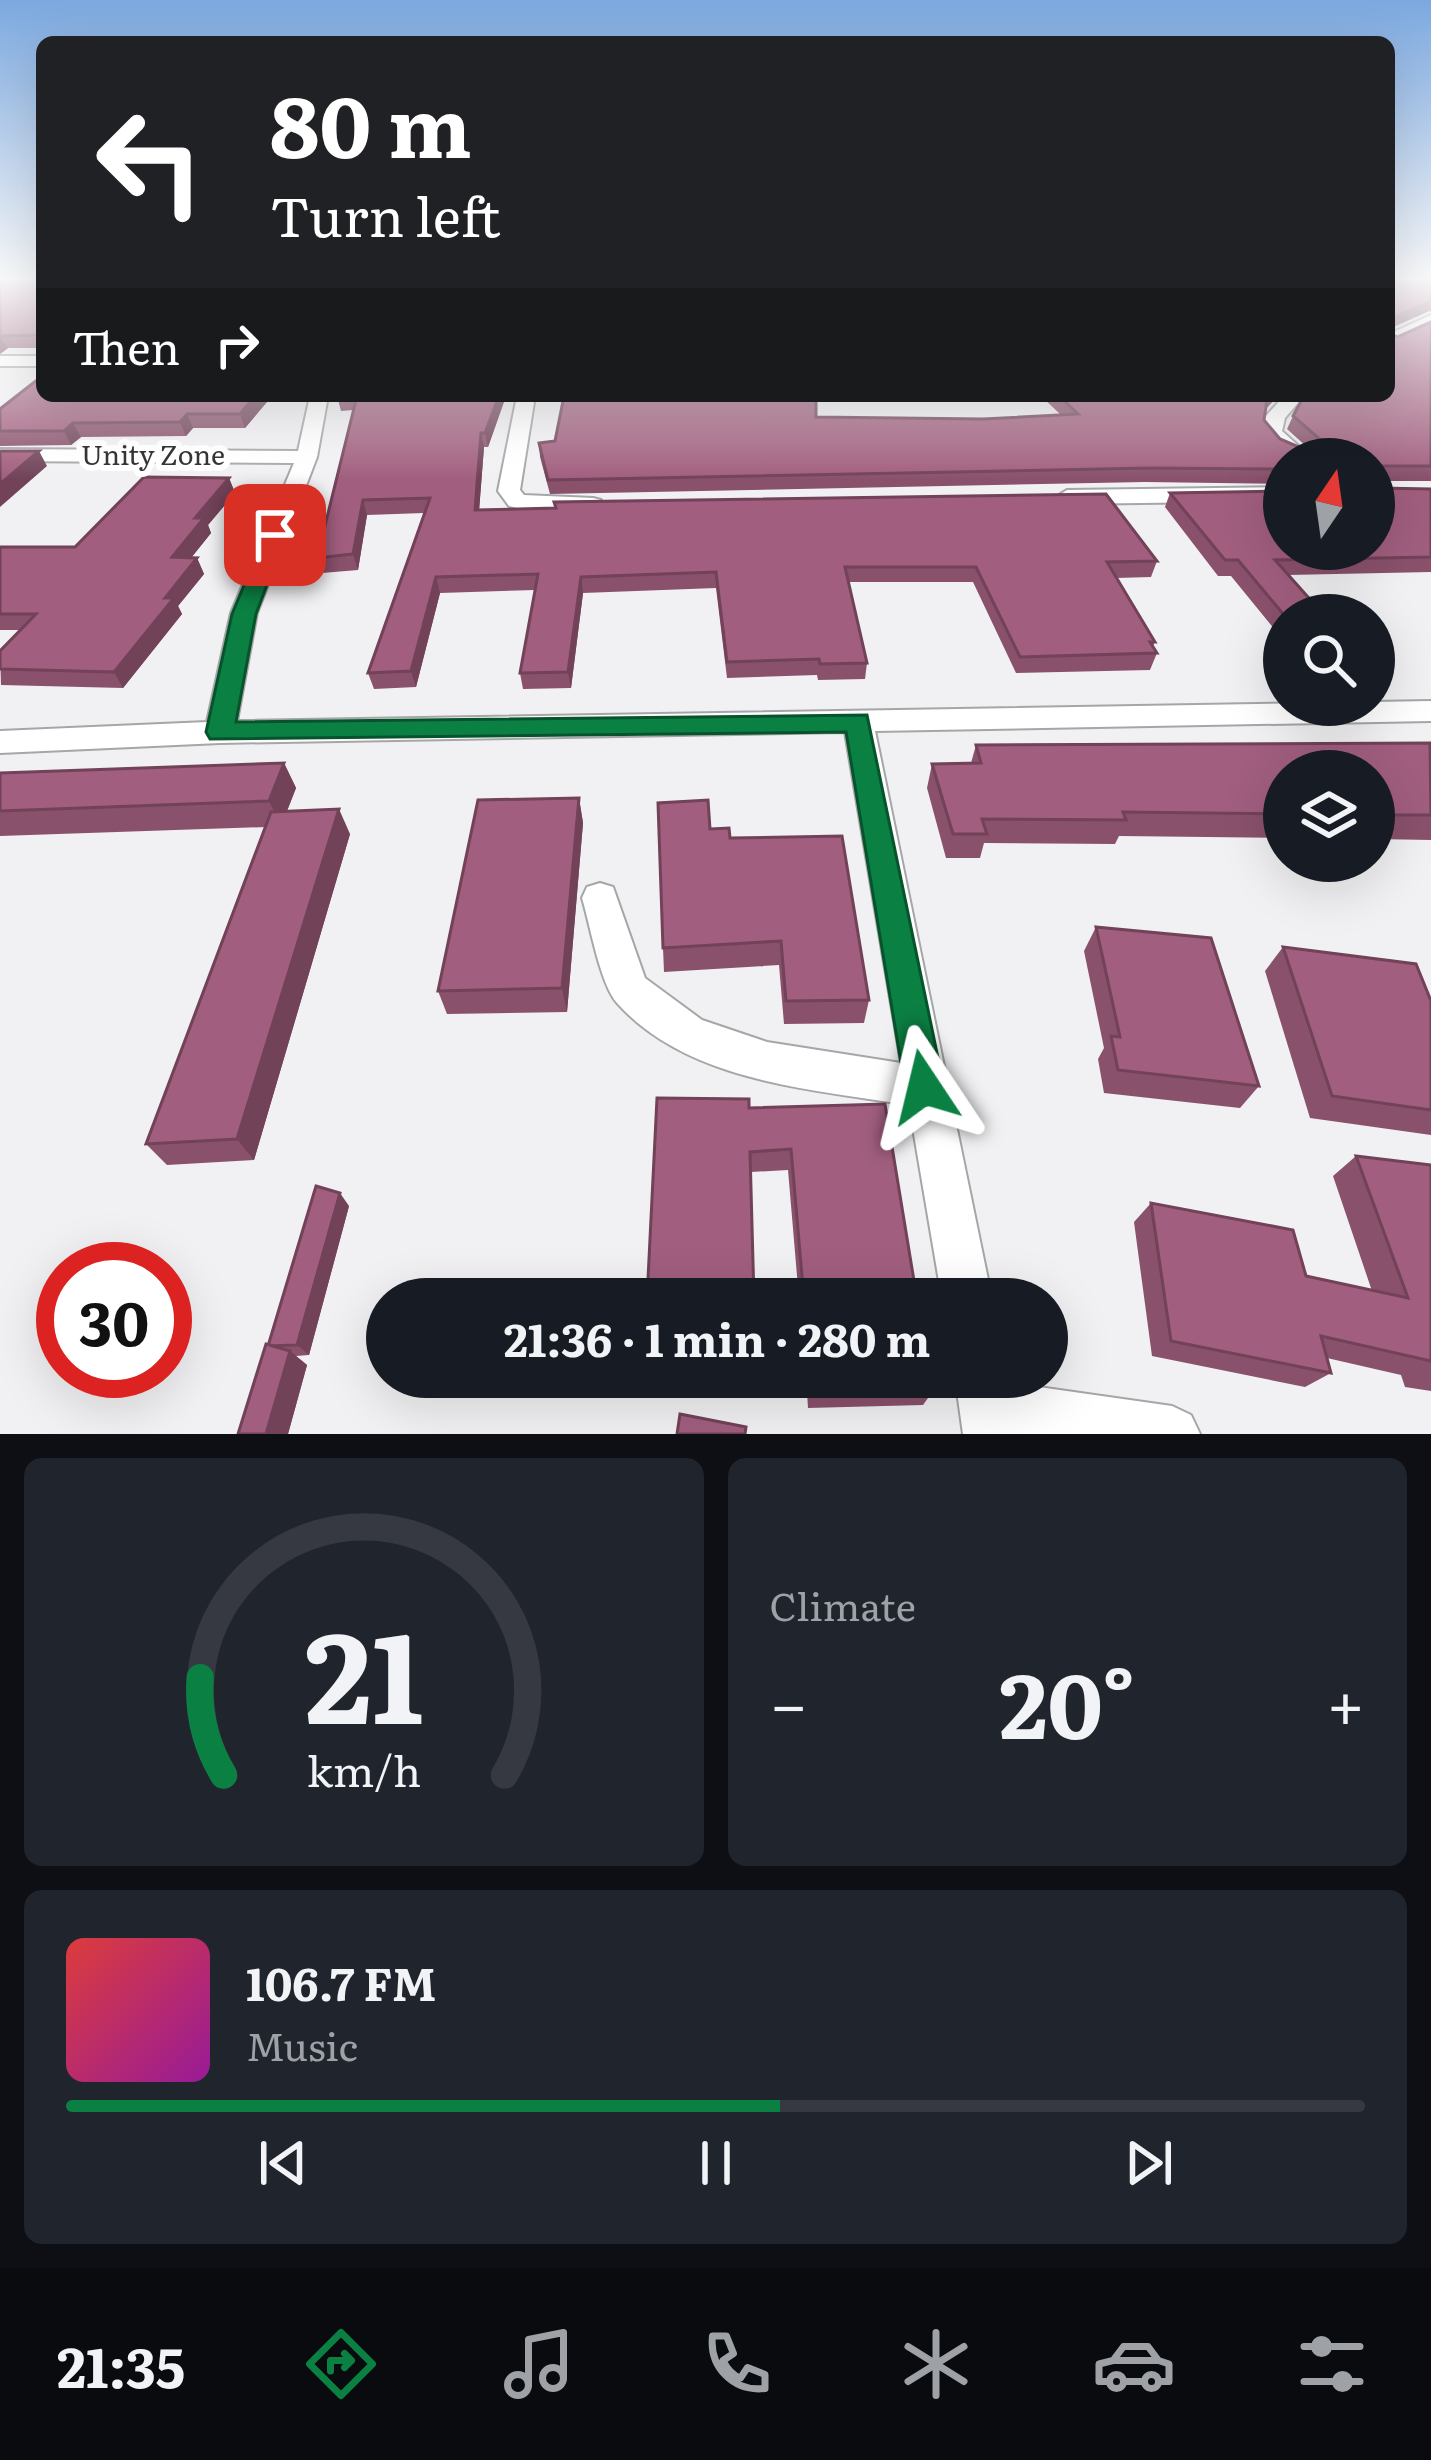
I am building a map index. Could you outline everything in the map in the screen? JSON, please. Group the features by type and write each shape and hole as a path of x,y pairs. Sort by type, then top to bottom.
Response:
{"street":[{"path":"0,361 36,361"},
{"path":"220,732 244,614 307,457 319,402"},
{"path":"525,402 508,491 517,501 547,506 618,505"},
{"path":"1276,438 1272,431 1275,417 1289,402"},
{"name":"Unity Zone","path":"0,454 307,457"},
{"path":"1046,498 1263,494"},
{"path":"0,742 220,732 1431,711"},
{"path":"858,722 963,1278"},
{"path":"600,898 628,989 689,1035 767,1062 924,1087"},
{"path":"987,1406 1172,1434"}],"building":[{"path":"1395,347 1431,347 1431,466 1395,466 1395,438 1318,438 1293,416 1301,402 1395,402"},
{"path":"36,381 36,402 250,402 240,414 187,414 180,422 73,423 64,431 0,431 0,409"},
{"path":"356,402 497,402 481,433 475,510 556,508 554,502 1106,494 1157,561 1107,562 1157,653 1020,657 976,567 845,567 867,663 820,664 819,659 727,662 716,572 581,577 568,672 520,673 538,574 436,577 411,671 368,673 430,498 363,500 353,554 317,558"},
{"path":"563,402 816,402 816,417 983,419 1078,414 1065,402 1267,402 1264,420 1279,438 1263,438 1263,469 548,480 539,443 555,441"},
{"path":"0,451 39,451 0,484"},
{"path":"144,477 229,478 195,518 204,518 172,557 197,558 165,598 174,598 114,672 0,669 0,651 36,614 0,614 0,547 75,547"},
{"path":"1395,488 1431,489 1431,557 1395,558"},
{"path":"1263,491 1263,570 1284,570 1305,594 1266,594 1238,560 1225,560 1170,493"},
{"path":"1430,743 1431,815 1395,815 1395,750 1263,750 1263,814 1123,812 1126,820 982,819 987,834 953,834 932,764 981,763 976,745"},
{"path":"284,763 269,801 0,811 0,773"},
{"path":"579,798 562,988 438,991 478,800"},
{"path":"708,800 710,829 729,828 730,838 842,836 869,1000 786,1001 781,941 663,948 658,803"},
{"path":"339,809 237,1139 146,1144 271,812"},
{"path":"1096,927 1211,938 1259,1086 1118,1070 1111,1036 1120,1037"},
{"path":"1283,947 1416,964 1431,1001 1431,1110 1332,1096"},
{"path":"657,1098 749,1099 749,1108 885,1104 914,1278 802,1278 791,1149 750,1152 753,1278 648,1278"},
{"path":"1356,1156 1431,1165 1431,1361 1321,1336 1331,1373 1171,1341 1151,1203 1293,1230 1306,1276 1408,1298"},
{"path":"316,1186 340,1193 297,1345 268,1346"},
{"path":"266,1344 290,1351 266,1434 238,1434"},
{"path":"680,1414 746,1427 745,1434 677,1434"}],"route":[{"path":"275,535 244,614 220,732 858,722 924,1087"}]}
